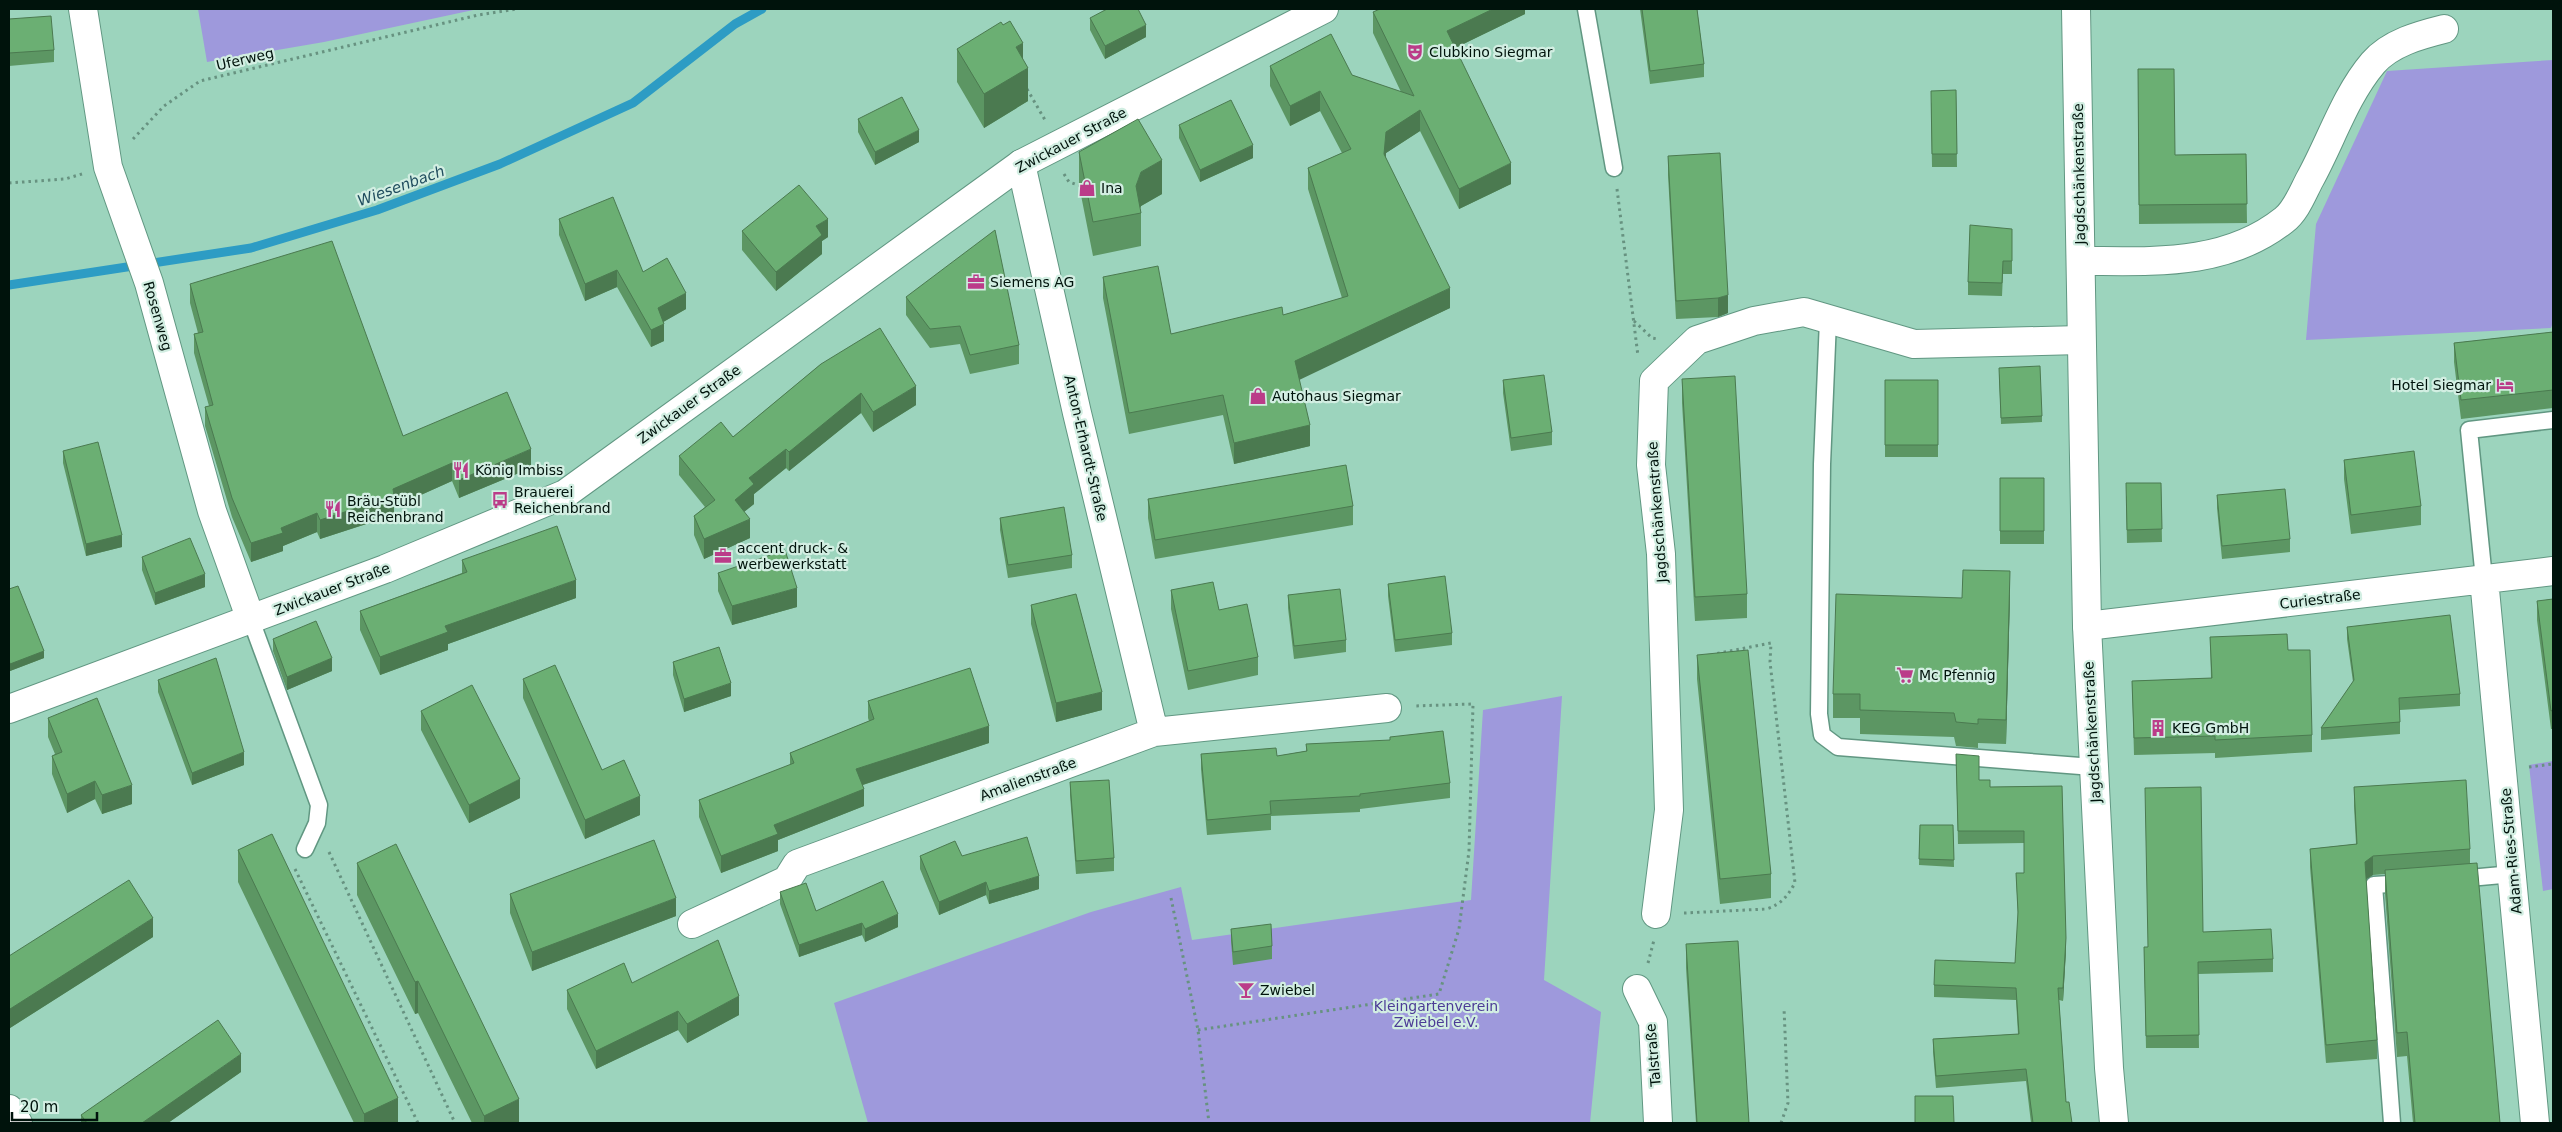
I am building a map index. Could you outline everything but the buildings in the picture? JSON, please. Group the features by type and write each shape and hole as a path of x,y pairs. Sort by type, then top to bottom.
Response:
{"street":[{"name":"Rosenweg","path":"84,9 108,166 149,283 212,511 251,620"},
{"name":"Zwickauer Straße","path":"9,709 251,620 442,546 565,494 1021,164 1324,9"},
{"name":"Jagdschänkenstraße","path":"2076,9 2087,626 2109,1068 2114,1123"},
{"path":"2080,261 2169,261 2205,256 2257,236 2285,219 2300,199 2353,94 2374,62 2397,45 2419,35 2444,29"},
{"name":"Anton-Erhardt-Straße","path":"1021,164 1077,413 1154,732"},
{"path":"1654,381 1697,340 1754,321 1804,312 1914,344 2081,340"},
{"name":"Jagdschänkenstraße","path":"1654,381 1651,465 1661,554 1669,810 1656,914"},
{"name":"Curiestraße","path":"2087,626 2553,571"},
{"name":"Adam-Ries-Straße","path":"2484,579 2535,1123"},
{"name":"Amalienstraße","path":"692,924 787,880 797,864 1154,732 1387,708"},
{"name":"Talstraße","path":"1638,989 1653,1022 1658,1123"},
{"path":"9,1109 18,1123"}],"lane":[{"path":"1586,9 1614,168"},
{"path":"1828,320 1822,464 1819,714 1822,735 1838,747 2093,767"},
{"path":"2484,579 2469,430 2553,420"},
{"path":"251,620 319,805 317,822 305,849"},
{"path":"2444,880 2513,874"},
{"path":"2392,1123 2374,885 2424,881"}],"path":[{"name":"Uferweg","path":"108,166 164,106 200,81 478,15 517,9"},
{"path":"1025,86 1060,144"},
{"path":"9,183 65,179 108,166"},
{"path":"1614,168 1638,356 1654,381"},
{"path":"1069,182 1081,186"},
{"path":"1656,914 1767,909 1779,904 1788,896 1794,883 1770,662 1771,643 1714,654"},
{"path":"1198,1030 1439,994 1459,928 1469,851 1473,704 1387,708"},
{"path":"329,851 455,1123"},
{"path":"298,874 418,1123"},
{"path":"1171,898 1198,1030 1209,1123"},
{"path":"1781,1123 1788,1103 1784,1008"}],"green space":[{"path":"198,9 478,9 324,42 207,62"},
{"path":"2553,60 2553,322 2551,328 2306,340 2316,224 2387,71"},
{"name":"Kleingartenverein Zwiebel e.V.","path":"1562,696 1544,980 1601,1012 1590,1123 868,1123 834,1003 1091,912 1181,887 1192,940 1471,900 1483,710"},
{"path":"2553,761 2553,889 2543,891 2529,765"}],"waterway":[{"name":"Wiesenbach","path":"9,285 251,248 377,210 500,164 633,103 735,24 762,9"}],"place":[{"name":"Clubkino Siegmar","path":"1415,52"},
{"name":"Ina","path":"1087,188"},
{"name":"Siemens AG","path":"976,282"},
{"name":"Hotel Siegmar","path":"2505,385"},
{"name":"Autohaus Siegmar","path":"1258,396"},
{"name":"König Imbiss","path":"461,470"},
{"name":"Brauerei Reichenbrand","path":"500,500"},
{"name":"Bräu-Stübl Reichenbrand","path":"333,509"},
{"name":"accent druck- & werbewerkstatt","path":"723,556"},
{"name":"Mc Pfennig","path":"1905,675"},
{"name":"KEG GmbH","path":"2158,728"},
{"name":"Zwiebel","path":"1246,990"}]}
